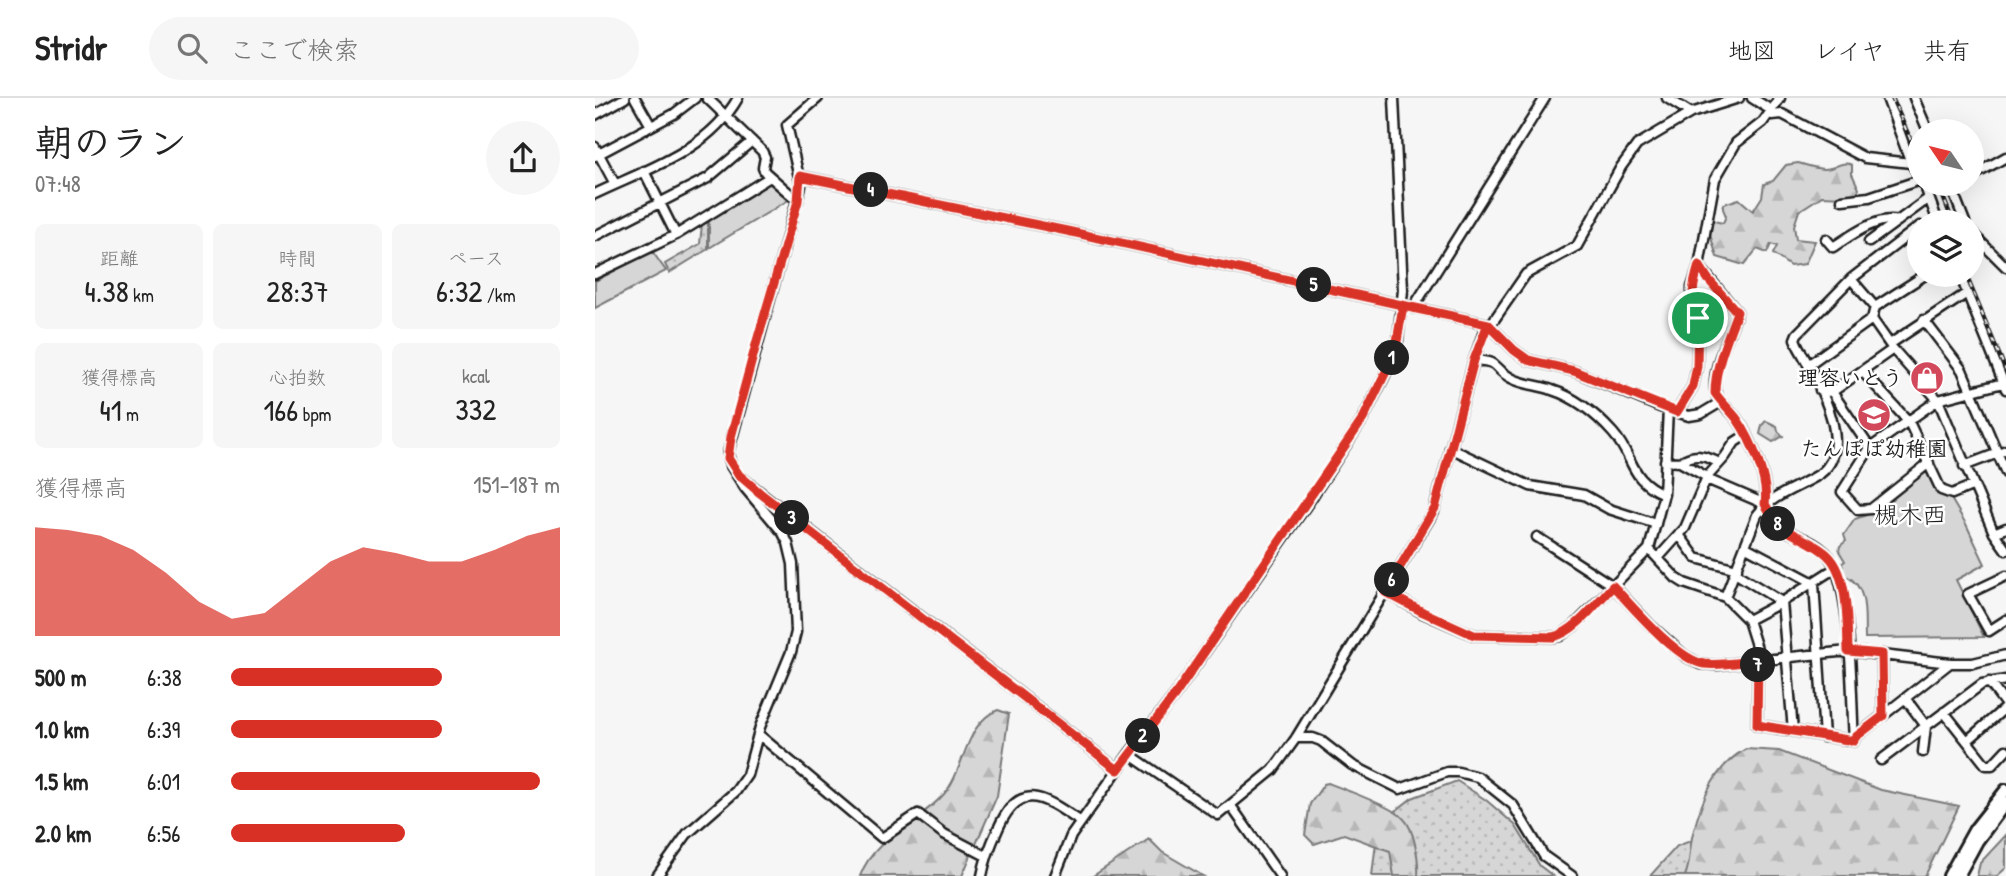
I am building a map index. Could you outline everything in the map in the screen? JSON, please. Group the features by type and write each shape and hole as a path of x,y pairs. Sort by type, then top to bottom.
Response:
{"highway":[{"path":"1954,875 1975,829 2006,790"},
{"path":"1954,875 2006,802"}],"street":[{"path":"595,115 625,98"},
{"path":"635,98 651,126"},
{"path":"615,184 596,152 674,114 695,98"},
{"path":"707,98 764,153 762,168 798,201"},
{"path":"595,194 710,135 738,98"},
{"path":"657,876 687,834 743,782 747,775 758,734 796,632 791,552 783,533 756,503 728,458 731,437 798,201 800,176 787,125 818,98"},
{"path":"1055,876 1063,851 1081,822 1175,695 1363,419 1395,353 1403,306 1394,98"},
{"path":"1413,308 1545,98"},
{"path":"1667,98 1692,113"},
{"path":"1129,754 1218,814 1273,770 1296,738 1435,508 1474,360 1488,324 1494,320 1527,274 1577,246 1621,167 1635,148 1692,113 1739,98"},
{"path":"1752,98 1771,110 1772,115 1782,114 1865,158 1907,163"},
{"path":"1677,412 1693,386 1697,366 1698,318 1692,300 1692,287 1699,265 1715,180 1736,143 1763,122 1780,98"},
{"path":"1887,98 1907,152"},
{"path":"1914,98 1923,119"},
{"path":"595,236 708,178 752,141"},
{"path":"1985,169 2006,157"},
{"path":"644,171 676,234"},
{"path":"800,176 1067,231 1488,324 1528,360 1574,371 1689,416 1701,414 1721,402"},
{"path":"595,275 676,234 770,177"},
{"path":"1842,200 1869,197 1907,183"},
{"path":"1869,242 1929,198 1933,210"},
{"path":"1826,239 1833,247 1859,230 1874,224 1886,220 1898,221"},
{"path":"1724,597 1757,515 1765,504 1818,476 1831,462 1836,431 1795,339 1797,334 1850,279 1907,236"},
{"path":"1984,245 2006,267"},
{"path":"1699,265 1737,312 1715,379 1715,393 1738,419 1746,435 1767,490 1765,504"},
{"path":"1850,279 1875,307"},
{"path":"1808,365 1872,318 1875,307 1907,287"},
{"path":"1929,463 1871,509 1858,510 1842,492 1870,448 1938,400 2005,386 1964,287"},
{"path":"1820,390 1832,392 1924,320 1967,293"},
{"path":"1872,318 1938,400 1994,533 2006,550"},
{"path":"1924,320 1962,370 2002,452 2006,473"},
{"path":"1474,360 1492,361 1511,378 1550,389 1578,402 1616,436 1639,477 1649,488 1664,494"},
{"path":"1862,371 1909,422 1941,490 1952,494 1974,485"},
{"path":"1832,392 1870,448"},
{"path":"1385,592 1474,635 1560,636 1649,549 1664,494 1668,409"},
{"path":"1659,557 1680,536 1707,477 1735,442 1746,435"},
{"path":"1450,447 1530,486 1584,495 1609,509 1656,524"},
{"path":"1964,466 2002,452"},
{"path":"1680,462 1689,456 1698,455 1719,463"},
{"path":"1665,461 1680,462 1709,480 1765,504 1779,526 1826,553 1837,567 1847,608 1853,739"},
{"path":"731,466 760,493 1118,770"},
{"path":"1994,533 2006,528"},
{"path":"1680,536 1696,558 1736,571 1782,602 1793,731"},
{"path":"1537,537 1613,586 1650,625 1685,656 1700,663 1717,665 1848,651 1950,663 1973,663 2006,655"},
{"path":"1746,547 1814,583"},
{"path":"1649,549 1659,557 1669,572 1684,583 1724,597 1748,620 1758,652 1757,725 1854,741 1853,739 1950,663"},
{"path":"1748,620 1837,567"},
{"path":"2006,576 1968,594 1989,631 2006,620"},
{"path":"1814,583 1824,737"},
{"path":"1882,654 1883,716"},
{"path":"1881,760 1982,684 2006,680"},
{"path":"1967,741 2006,706 1989,682"},
{"path":"1905,698 1926,726 1923,752"},
{"path":"1944,712 1986,765 1992,765 2006,750"},
{"path":"758,734 882,838 918,814 944,834 986,856"},
{"path":"1296,738 1321,741 1352,765 1400,789 1447,772 1478,777 1513,805 1543,856 1571,876"},
{"path":"982,876 986,856 1004,815 1020,798 1044,800 1081,822"},
{"path":"1231,806 1273,871 1280,876"}],"green space":[{"path":"1798,163 1823,169 1852,165 1852,174 1859,189 1856,194 1845,197 1822,196 1799,211 1794,226 1796,239 1815,241 1805,264 1790,266 1773,254 1777,246 1771,244 1767,253 1757,249 1744,265 1717,257 1709,231 1709,220 1723,223 1726,216 1724,204 1739,199 1753,211 1762,197 1764,184 1773,181 1786,165"},
{"path":"771,181 792,198 709,248 709,220"},
{"path":"708,222 708,249 669,273 665,264 700,244 702,224"},
{"path":"652,251 666,271 595,308 595,281"},
{"path":"1766,421 1777,426 1783,436 1773,442 1760,434"},
{"path":"1928,470 1939,494 1950,497 1985,564 1956,580 1984,637 1865,638 1862,595 1859,587 1846,576 1841,564 1845,561 1839,551 1846,541 1844,535 1855,519 1878,511"},
{"path":"998,710 1009,714 997,796 962,876 860,876 867,862 886,840 944,794 979,725 987,716"},
{"path":"1746,749 1779,751 1881,790 1959,806 1925,876 1685,876 1693,833 1705,796 1725,765"},
{"path":"1457,781 1486,800 1515,825 1540,866 1553,876 1372,876 1378,825 1412,798"},
{"path":"1328,783 1379,804 1403,818 1413,837 1418,876 1394,876 1390,851 1344,834 1314,844 1305,835 1310,804 1324,784"},
{"path":"1728,827 1769,876 1650,876 1677,846"},
{"path":"2006,835 2006,868 1997,876 1977,876 1980,863"},
{"path":"1149,839 1162,852 1203,876 1093,876"}],"railway":[{"path":"1892,98 1907,132"},
{"path":"1943,196 1948,210"},
{"path":"1971,287 2006,371"}],"place":[{"name":"理容いとう","path":"1927,378"},
{"name":"たんぽぽ幼稚園","path":"1874,415"}],"district":[{"name":"槻木西","path":"1910,515"}],"route":[{"path":"1698,318 1692,300 1692,287 1699,265 1737,312 1715,379 1715,393 1738,419 1755,455 1767,490 1765,504 1779,526 1826,553 1837,567 1847,608 1848,651 1882,654 1883,716 1853,739 1854,741 1757,725 1758,660 1717,665 1700,663 1685,656 1650,625 1613,586 1574,625 1560,636 1553,637 1474,635 1385,592 1435,508 1474,360 1488,324 1067,231 800,176 798,201 757,341 731,437 728,458 739,475 760,493 1118,770 1175,695 1363,419 1395,353 1403,306 1488,324 1528,360 1574,371 1677,412 1693,386 1697,366 1698,318"}]}
